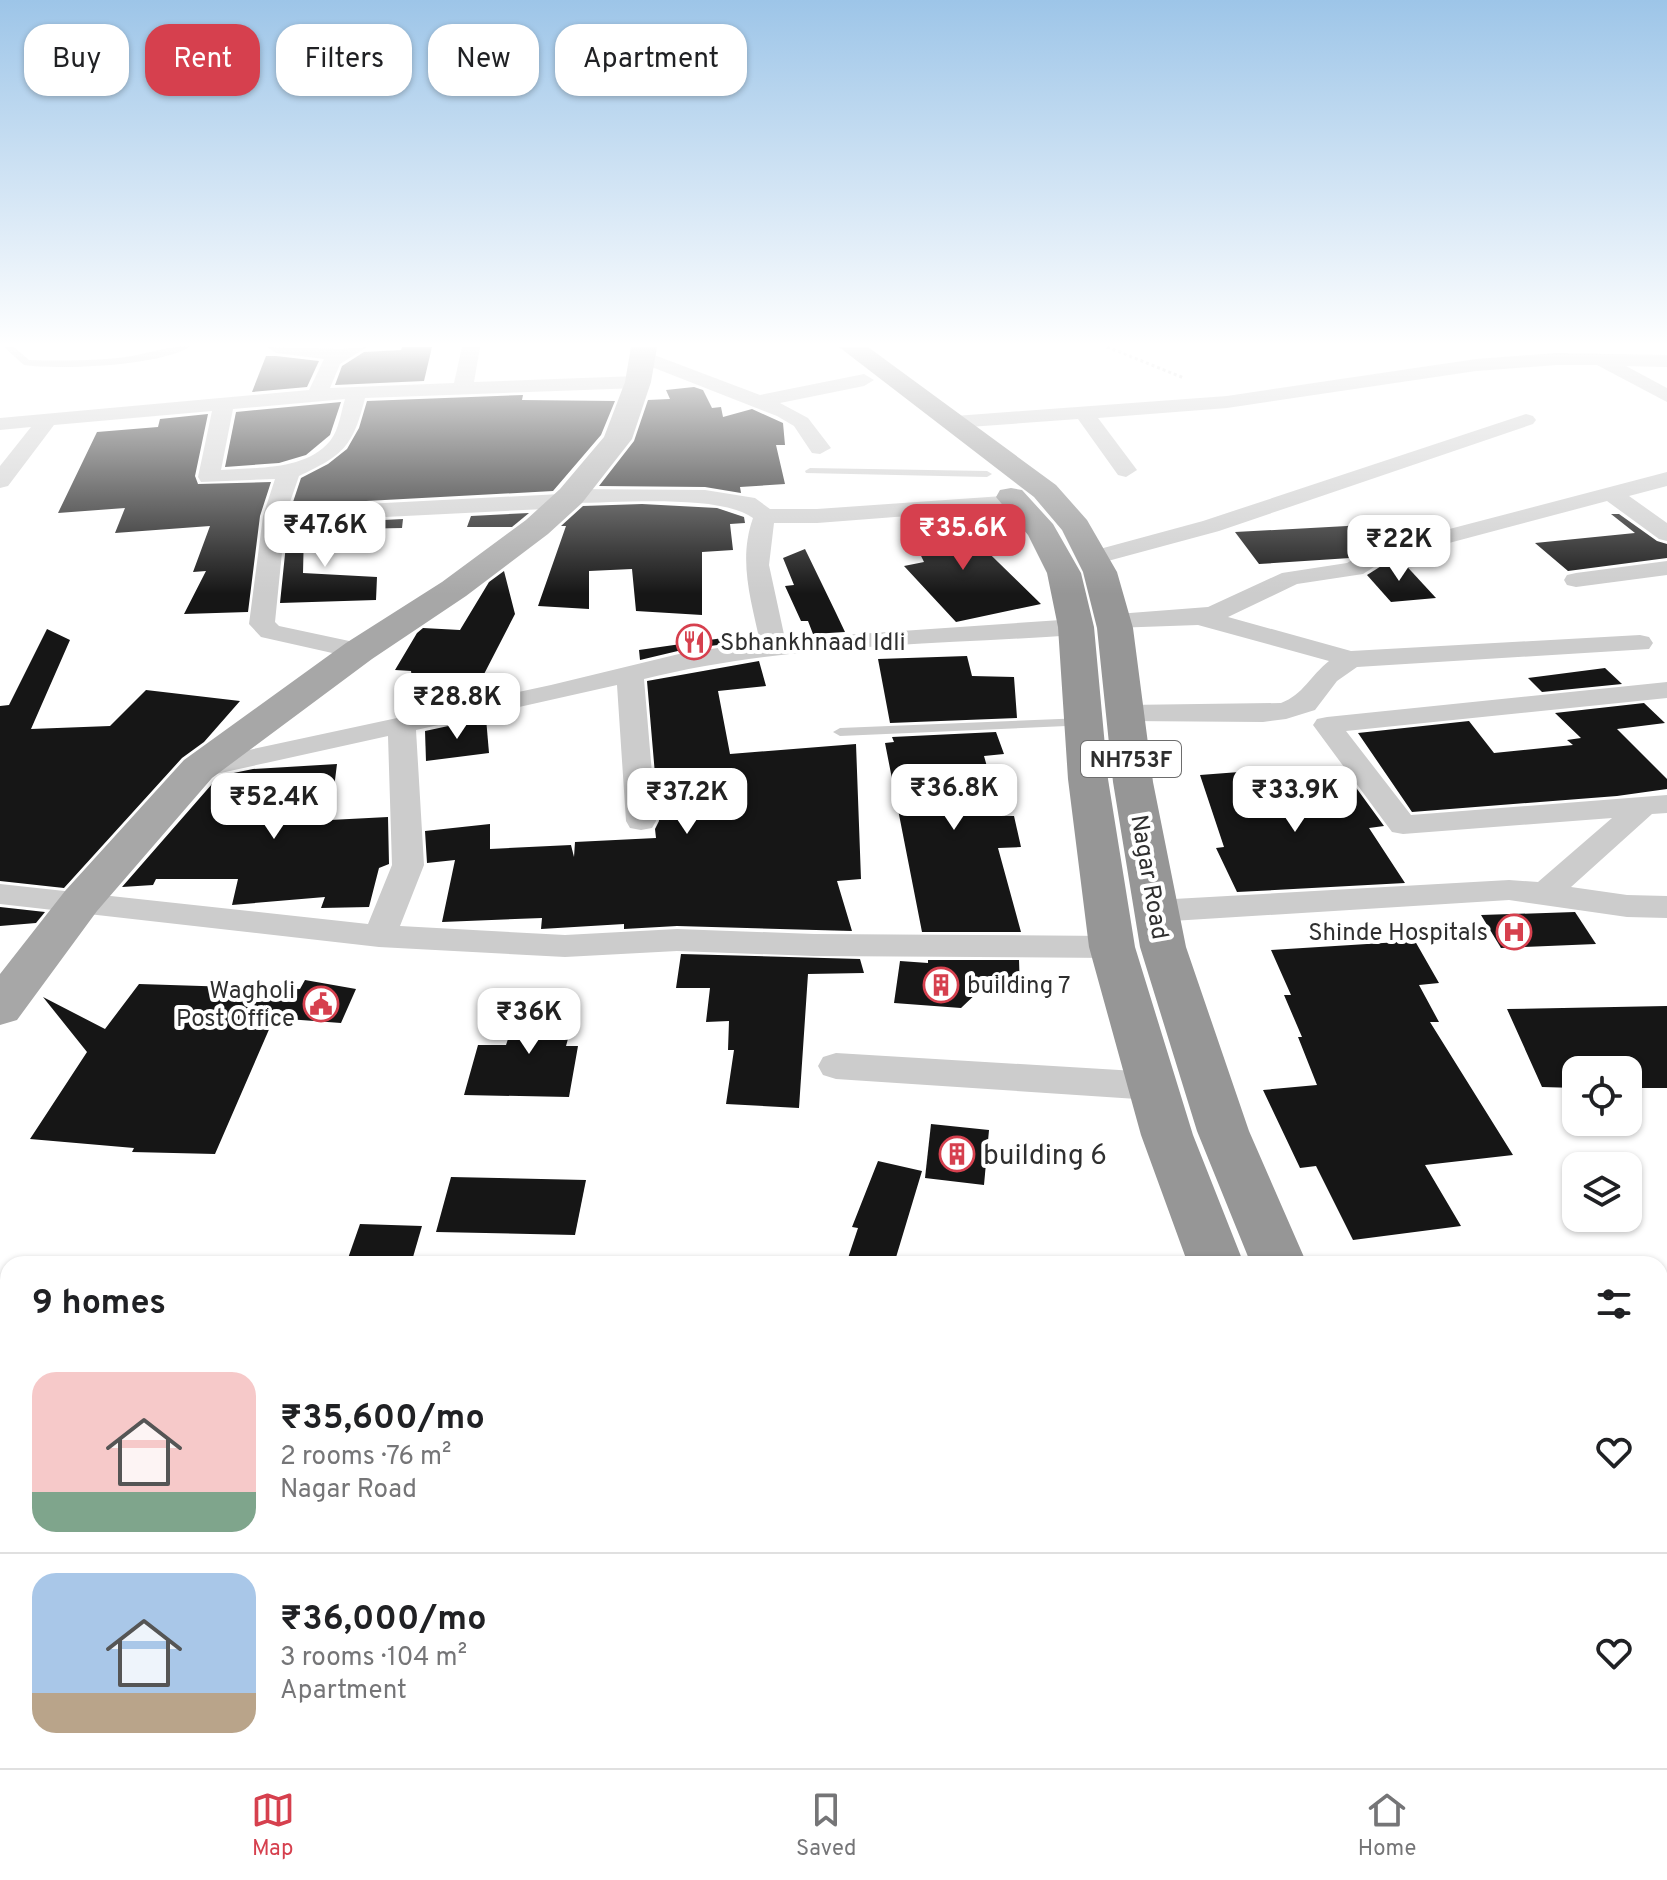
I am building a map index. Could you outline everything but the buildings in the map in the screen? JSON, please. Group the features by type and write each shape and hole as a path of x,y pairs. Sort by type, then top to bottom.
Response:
{"highway":[{"name":"Nagar Road","path":"935,430 1017,502 1042,531 1094,623 1126,713 1133,782 1163,947 1223,1131 1276,1256"},
{"name":"Nagar Road","path":"965,430 1045,491 1076,527 1100,572 1084,722 1088,779 1112,947 1167,1135 1213,1256"}],"main road":[{"path":"0,1008 81,901 198,769 359,651 454,589 537,527 568,498 618,439 621,430"}],"street":[{"path":"0,481 40,430"},
{"path":"218,430 209,477 291,471 332,453 339,446 344,430"},
{"path":"806,430 820,448"},
{"path":"1096,430 1126,470"},
{"path":"1093,558 1211,526 1498,430"},
{"path":"291,471 274,516 262,624 270,632 359,651"},
{"path":"198,769 683,661 774,648 1199,617 1216,613 1291,578 1354,569 1377,555 1667,479"},
{"path":"1613,495 1667,534"},
{"path":"274,516 568,498 705,497 747,503 765,516 817,516 1017,502"},
{"path":"765,516 757,532 756,557 774,648"},
{"path":"1576,580 1667,568"},
{"path":"1199,617 1350,659 1640,643"},
{"path":"1126,713 1263,714 1286,711 1305,704 1328,675 1350,659"},
{"path":"630,674 641,821"},
{"path":"1655,805 1403,825 1327,725 1667,690"},
{"path":"267,718 297,726 305,746"},
{"path":"379,936 397,899 408,865 402,725"},
{"path":"1546,892 1655,805"},
{"path":"1156,911 1509,890 1546,892 1614,905 1667,907"},
{"path":"0,894 81,901 172,916 379,936 565,946 677,940 814,945 1112,947"},
{"path":"836,1066 1152,1086"}],"lane":[{"path":"810,471 987,474"},
{"path":"840,732 1084,722"}],"place":[{"name":"Sbhankhnaad Idli","path":"694,642"},
{"name":"Shinde Hospitals","path":"1514,932"},
{"name":"building 7","path":"941,985"},
{"name":"Wagholi Post Office","path":"321,1004"},
{"name":"building 6","path":"957,1154"}]}
